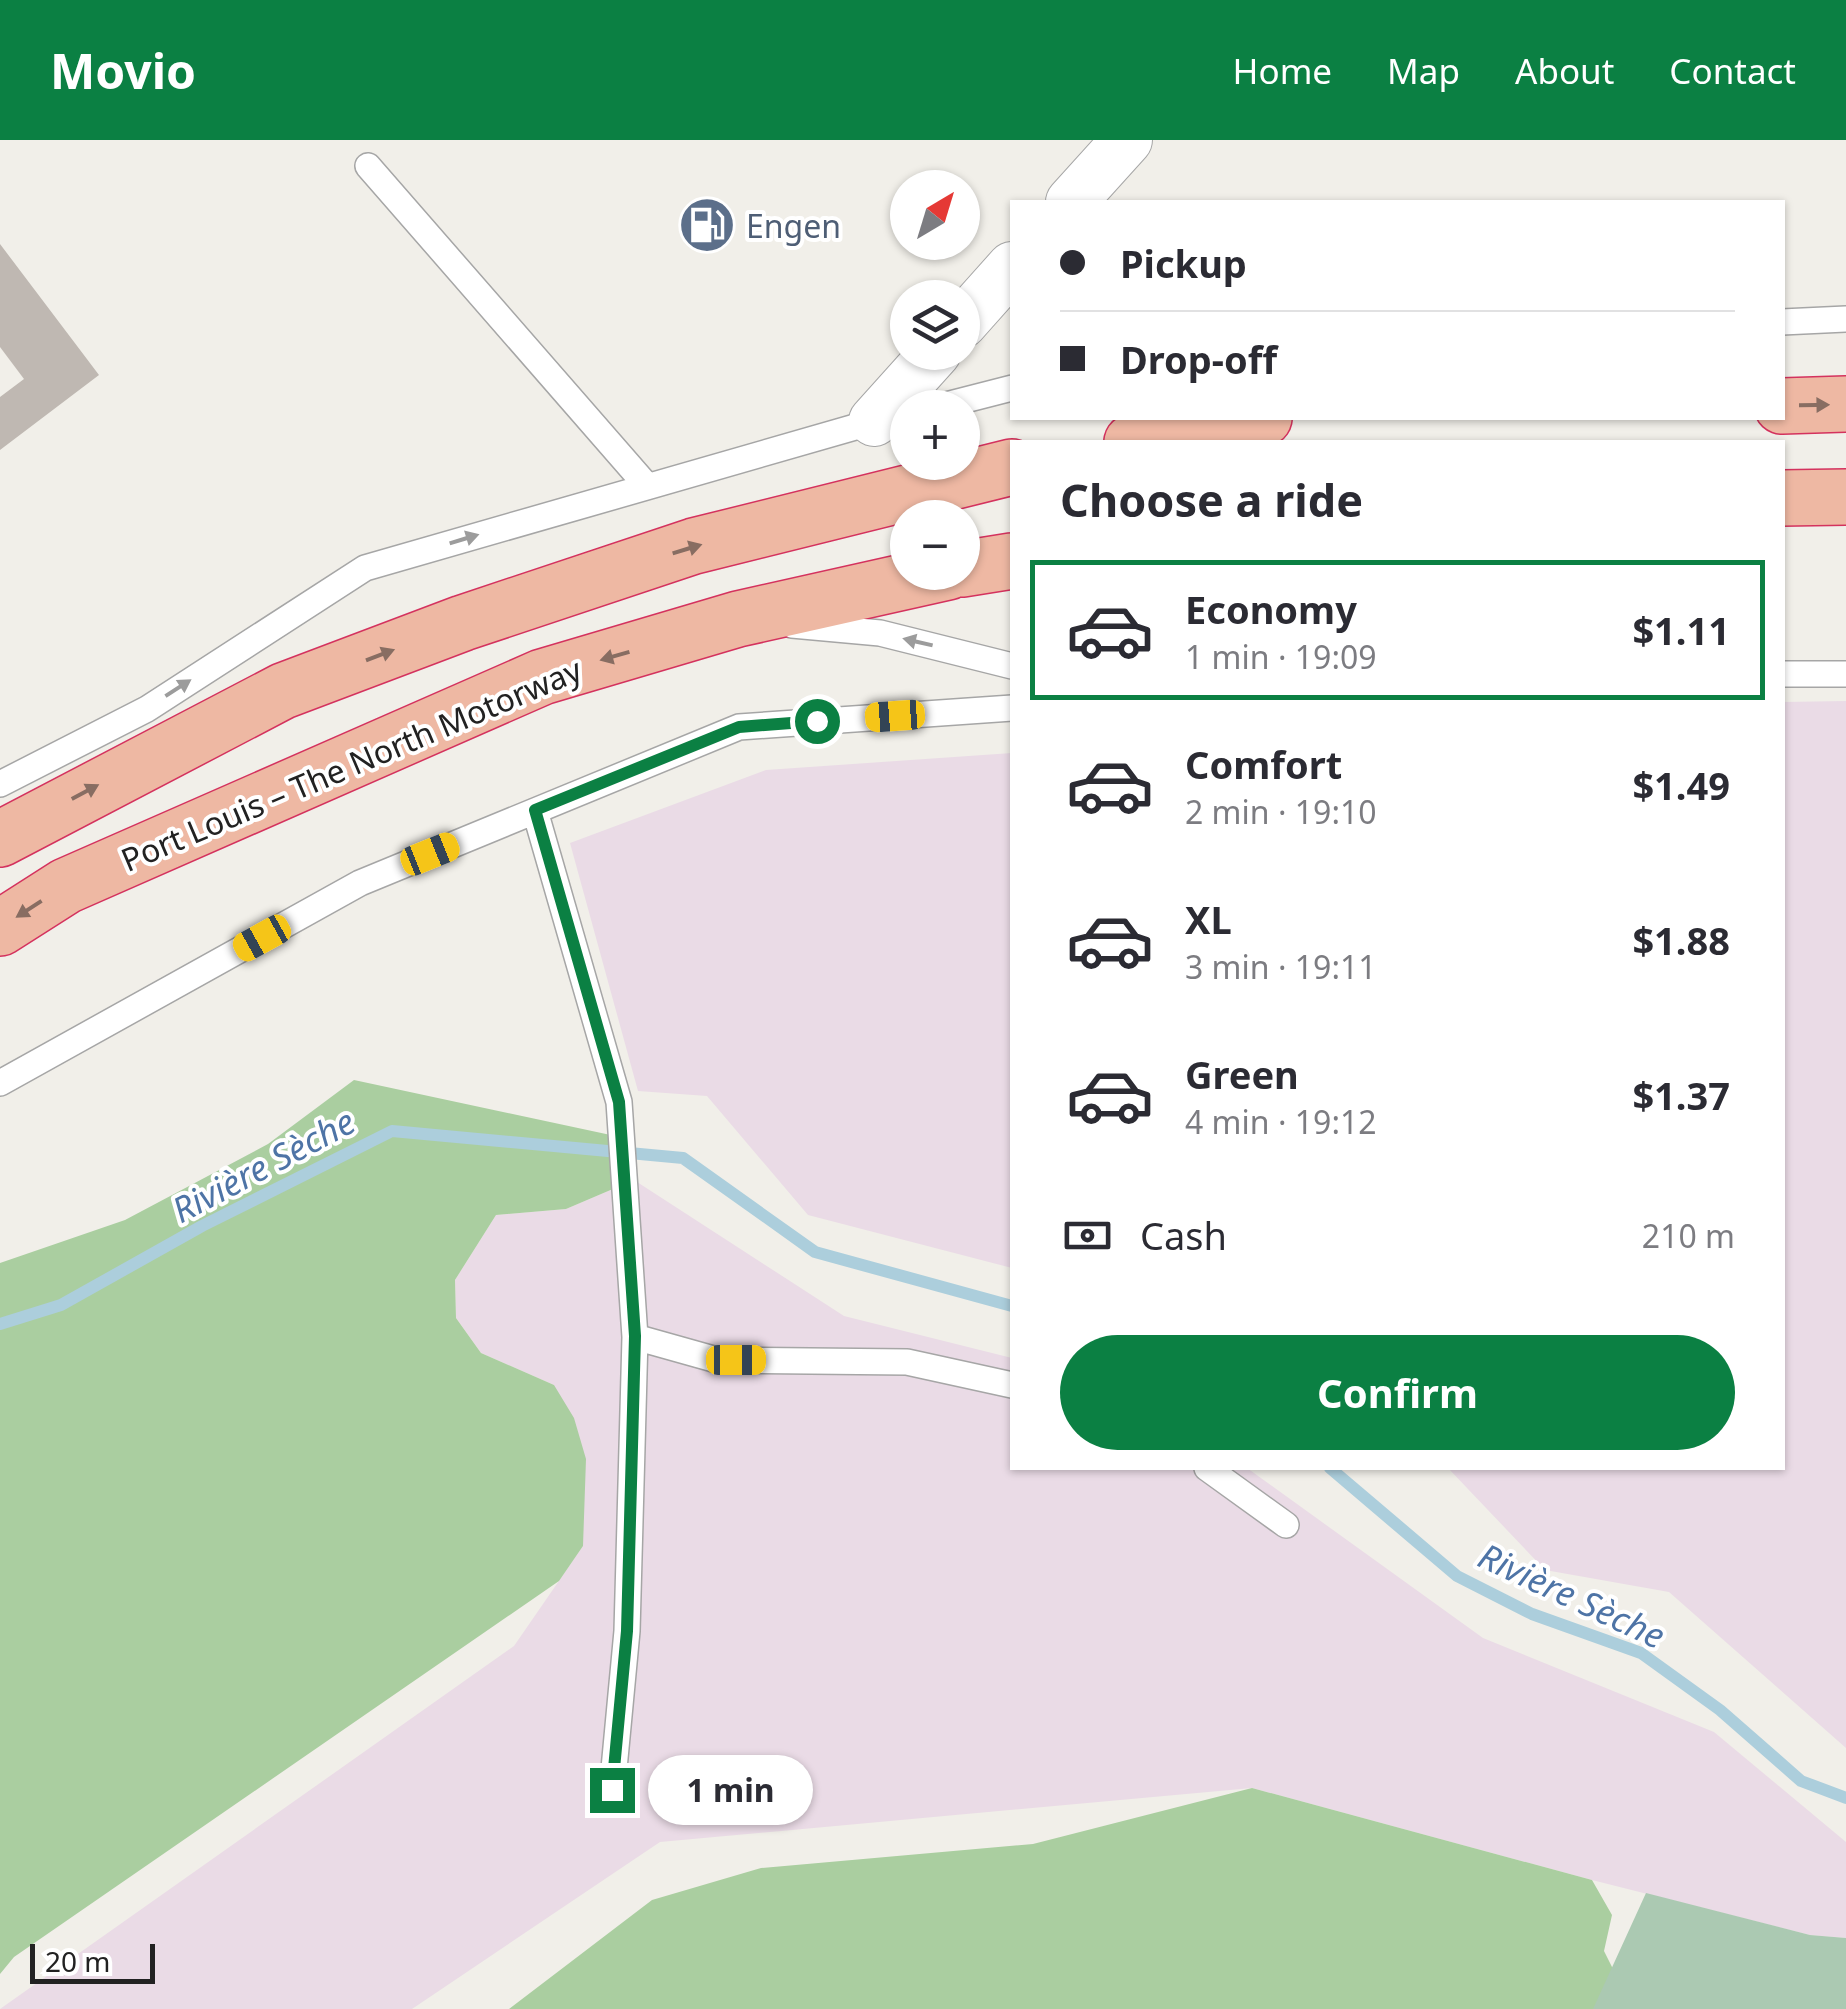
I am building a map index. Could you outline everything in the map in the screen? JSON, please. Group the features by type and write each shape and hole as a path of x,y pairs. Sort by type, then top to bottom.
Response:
{"highway":[{"path":"1785,406 1846,404"},
{"path":"1143,440 1253,420"},
{"path":"0,839 283,692 463,623 694,546 1010,467"},
{"path":"1785,498 1846,497"},
{"path":"980,566 1010,561"},
{"name":"Port Louis – The North Motorway","path":"0,928 66,886 542,677 738,620 890,585"}],"street":[{"path":"1073,200 1127,140"},
{"path":"980,303 1010,269"}],"lane":[{"path":"368,166 647,486"},
{"path":"1785,322 1846,319"},
{"path":"980,396 1010,389"},
{"path":"0,784 147,708 366,568 890,418"},
{"path":"738,620 880,633 1010,666"},
{"path":"1785,674 1846,674"},
{"path":"0,1083 360,883 739,727 1010,708"},
{"path":"535,810 619,1102 635,1336 627,1631 612,1790"},
{"path":"635,1336 717,1360 906,1362 1010,1384"},
{"path":"1210,1470 1286,1526"}],"shaded area":[{"path":"1846,701 1846,1748 1669,1592 1545,1570 1450,1470 1785,1470 1785,702"},
{"path":"1010,753 1010,1267 808,1215 707,1096 638,1091 570,843 766,770"},
{"path":"634,1180 844,1316 1010,1358 1010,1470 1250,1470 1483,1638 1714,1732 1846,1842 1846,1938 1810,1935 1592,1880 1252,1788 660,1842 412,2009 0,2009 514,1646 583,1546 554,1385 481,1353 456,1318 455,1280 496,1215 566,1209"}],"green space":[{"path":"354,1080 634,1140 634,1180 566,1209 496,1215 455,1280 456,1318 481,1353 554,1385 574,1418 586,1459 583,1546 559,1581 14,1957 0,1974 0,1263 125,1220 268,1144"},
{"path":"1252,1788 1592,1880 1612,1915 1604,1951 1633,2009 509,2009 652,1900 761,1868 1033,1844"},
{"path":"1646,1893 1810,1935 1846,1938 1846,2009 1593,2009"}],"building":[{"path":"0,244 99,375 0,450 0,397 24,379 0,347"}],"waterway":[{"name":"Rivière Sèche","path":"0,1324 61,1305 202,1226 392,1131 683,1158 815,1252 1010,1305"},
{"name":"Rivière Sèche","path":"1332,1470 1457,1576 1532,1614 1641,1653 1720,1710 1801,1781 1846,1798"}],"place":[{"name":"Engen","path":"707,225"}],"route":[{"path":"612,1790 627,1631 635,1336 619,1102 535,810 739,727 817,721"}]}
